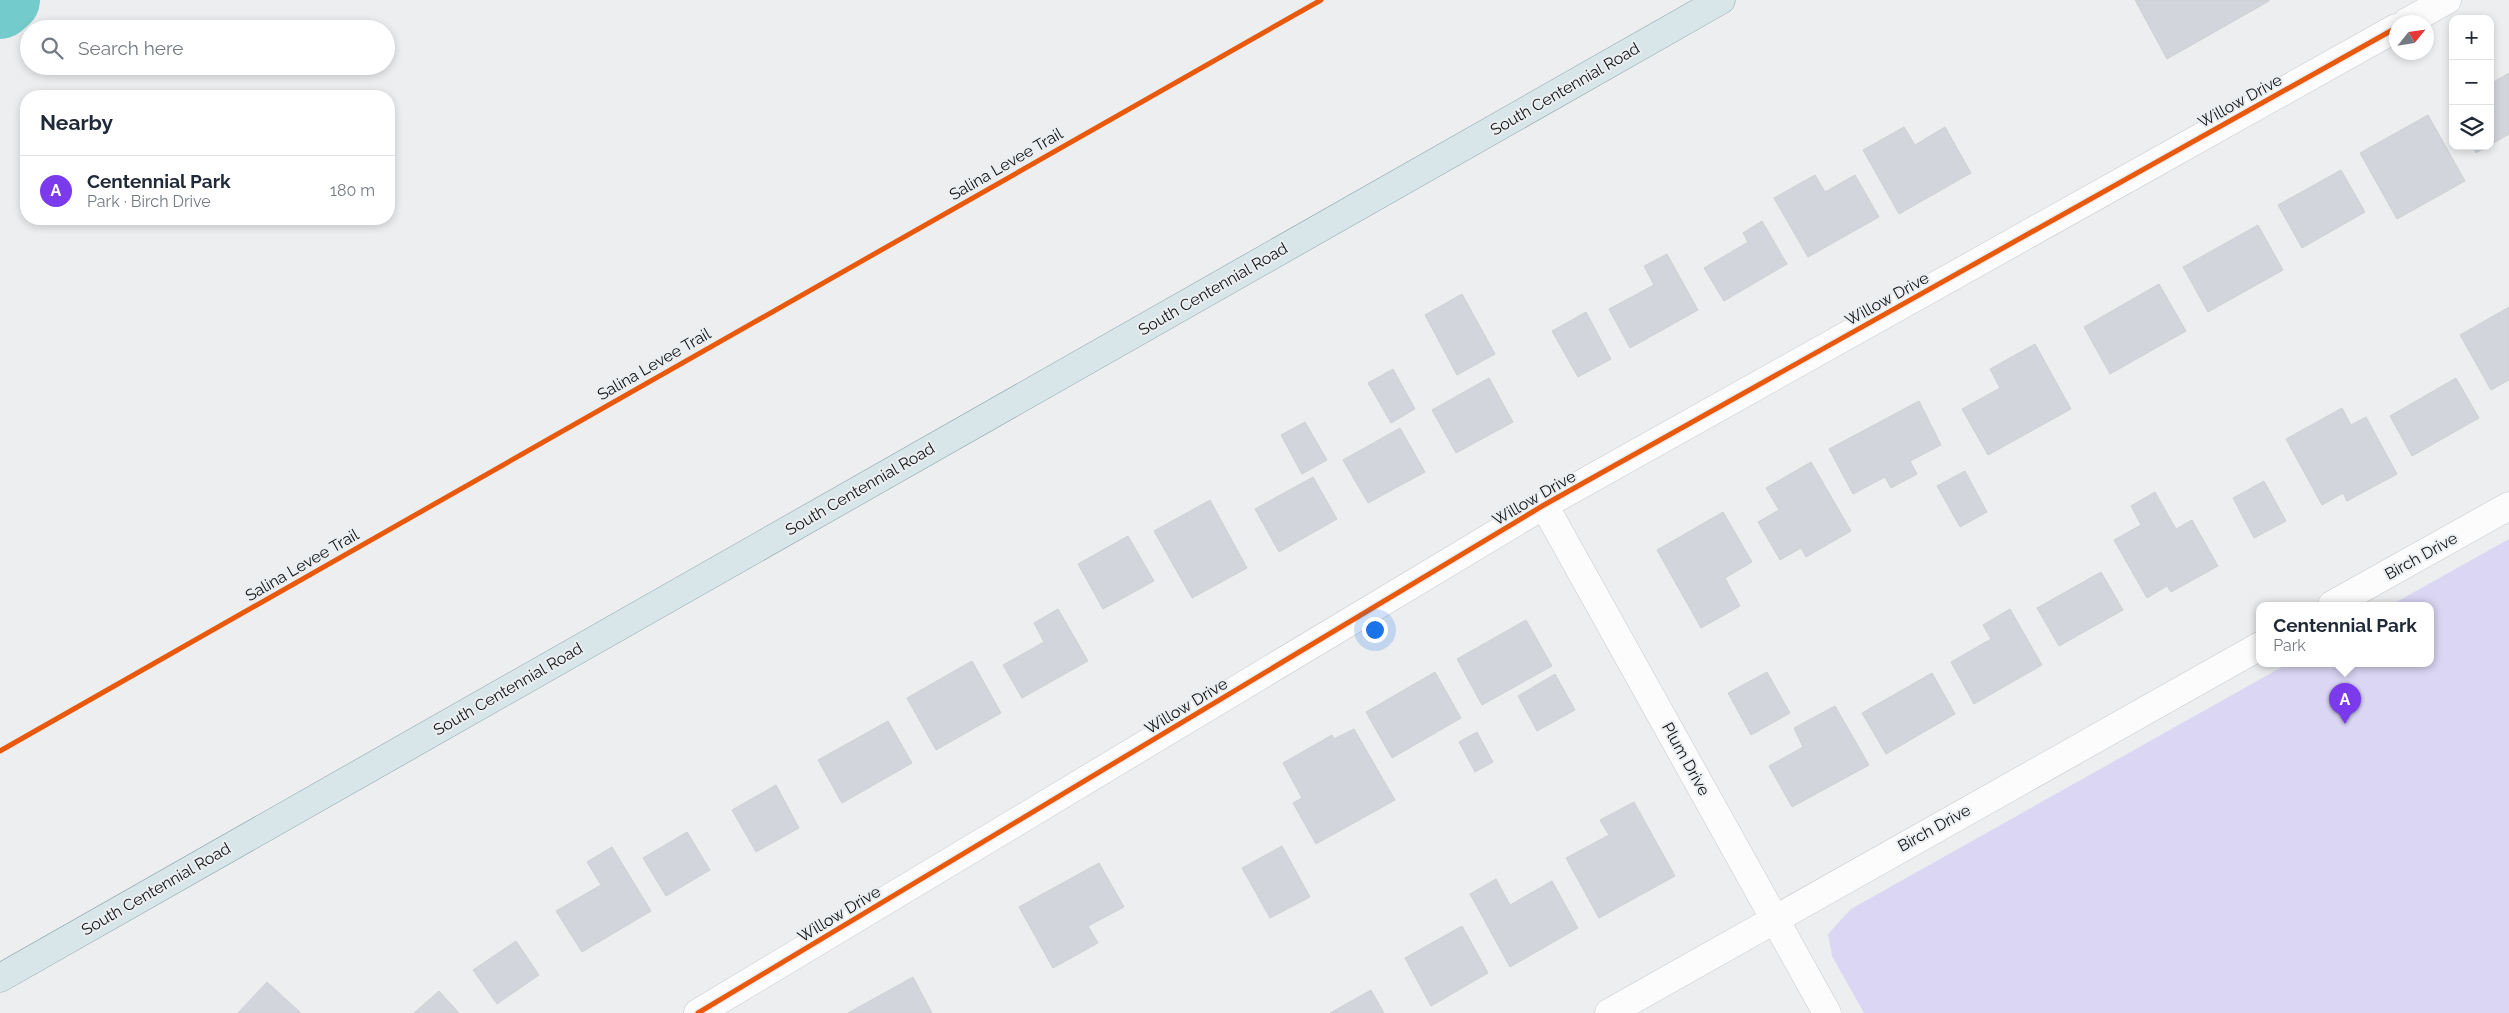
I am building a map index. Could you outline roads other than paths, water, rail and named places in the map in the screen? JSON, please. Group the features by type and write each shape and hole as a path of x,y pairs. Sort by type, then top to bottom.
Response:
{"main road":[{"name":"South Centennial Road","path":"0,978 1721,0"}],"street":[{"path":"2420,15 2447,0"},
{"name":"Willow Drive","path":"698,1013 1544,506 2389,32"},
{"name":"Plum Drive","path":"1544,506 1827,1013"},
{"name":"Birch Drive","path":"2337,602 2509,506"},
{"name":"Birch Drive","path":"1608,1013 2256,648"}],"waterway":[{"path":"0,6 7,0"}],"place":[{"name":"Centennial Park","path":"2345,724"}]}
